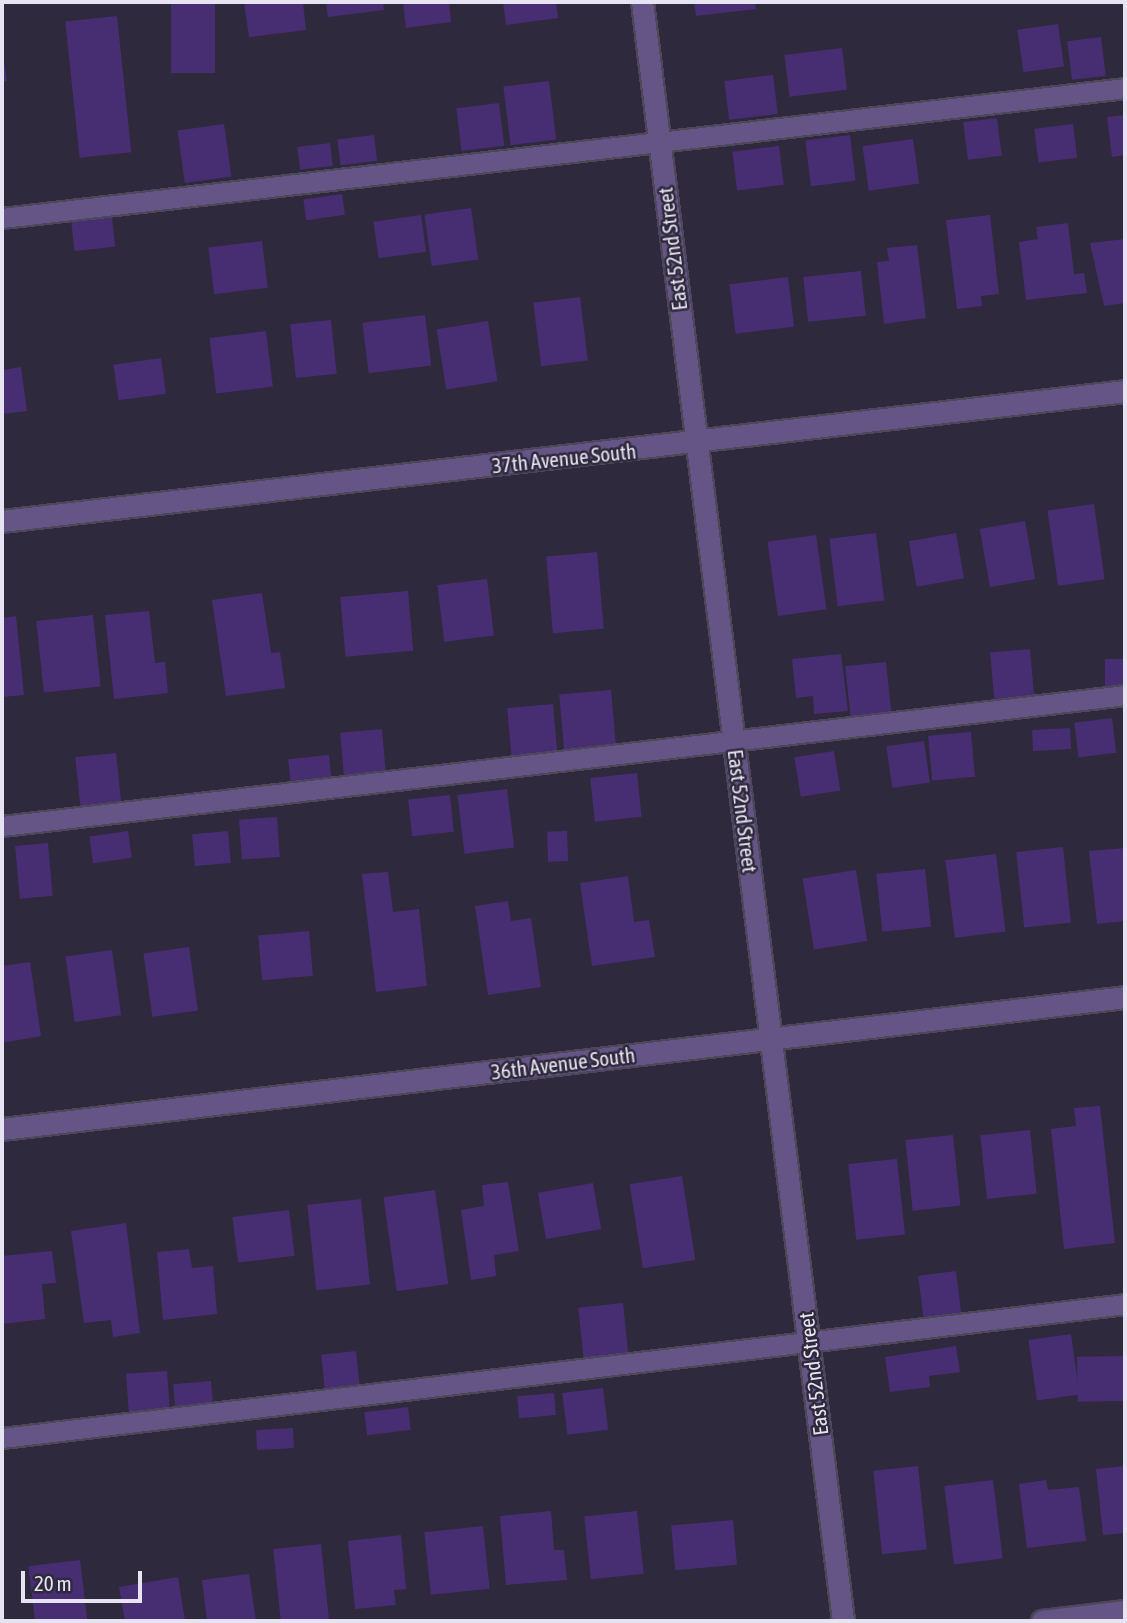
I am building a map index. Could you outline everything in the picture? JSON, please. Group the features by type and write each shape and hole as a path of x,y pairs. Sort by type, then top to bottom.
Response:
{"street":[{"name":"East 52nd Street","path":"642,2 843,1621"},
{"name":"37th Avenue South","path":"2,521 696,443 1125,391"},
{"name":"36th Avenue South","path":"2,1129 1125,997"},
{"path":"1042,1621 1125,1611"}],"lane":[{"path":"2,218 1125,88"},
{"path":"2,826 734,743 1125,695"},
{"path":"2,1438 1125,1304"}],"building":[{"path":"171,2 215,2 215,73 171,73"},
{"path":"244,2 303,2 306,30 249,37"},
{"path":"326,2 383,2 384,10 328,17"},
{"path":"403,2 449,2 451,22 406,28"},
{"path":"503,2 556,2 558,18 506,25"},
{"path":"694,2 755,2 756,9 696,16"},
{"path":"117,16 131,152 80,158 65,21"},
{"path":"1058,24 1064,67 1023,72 1017,30"},
{"path":"1101,37 1106,76 1072,80 1067,41"},
{"path":"2,48 7,81 2,81"},
{"path":"842,48 847,90 790,97 784,55"},
{"path":"773,75 778,114 729,120 724,81"},
{"path":"549,81 556,140 511,145 503,87"},
{"path":"499,103 504,146 462,151 456,108"},
{"path":"1125,115 1125,155 1112,157 1107,117"},
{"path":"997,118 1002,156 968,160 963,122"},
{"path":"224,124 231,176 185,183 177,131"},
{"path":"1073,124 1077,158 1038,162 1034,129"},
{"path":"374,135 377,161 340,165 337,140"},
{"path":"850,135 856,181 811,186 805,140"},
{"path":"913,139 919,184 869,191 862,146"},
{"path":"330,143 333,166 300,170 297,147"},
{"path":"779,146 784,185 737,190 732,152"},
{"path":"342,194 345,215 306,220 303,199"},
{"path":"471,208 478,259 432,266 424,215"},
{"path":"421,215 426,252 379,258 373,222"},
{"path":"990,215 999,294 981,296 982,306 957,309 946,220"},
{"path":"112,217 115,247 74,251 71,221"},
{"path":"1068,223 1074,274 1084,273 1087,293 1026,300 1019,242 1038,239 1036,227"},
{"path":"1125,239 1125,303 1104,306 1090,243"},
{"path":"262,241 268,288 214,294 208,248"},
{"path":"917,245 926,318 884,324 877,262 889,261 887,248"},
{"path":"861,271 866,316 808,322 803,277"},
{"path":"788,277 794,327 736,334 729,284"},
{"path":"580,297 588,361 541,366 533,303"},
{"path":"425,315 431,366 369,373 362,323"},
{"path":"331,320 337,374 296,378 290,324"},
{"path":"488,321 498,381 446,389 437,329"},
{"path":"266,331 273,387 216,394 209,338"},
{"path":"161,358 166,394 118,400 113,365"},
{"path":"21,367 27,411 2,414 2,370"},
{"path":"1094,504 1105,579 1058,586 1047,511"},
{"path":"1025,521 1035,579 990,587 980,529"},
{"path":"876,533 884,600 838,606 829,539"},
{"path":"956,533 964,578 917,587 909,541"},
{"path":"816,535 826,609 778,616 767,542"},
{"path":"597,552 604,629 553,633 546,556"},
{"path":"487,579 494,636 444,642 437,585"},
{"path":"408,591 413,651 345,657 340,597"},
{"path":"262,593 271,653 280,652 285,688 226,696 212,600"},
{"path":"149,611 155,663 165,662 168,693 114,699 105,615"},
{"path":"93,615 101,687 44,693 36,621"},
{"path":"16,616 24,695 2,697 2,618"},
{"path":"1030,649 1035,701 995,704 990,652"},
{"path":"841,654 848,711 814,714 813,696 796,698 792,659"},
{"path":"1105,659 1125,659 1125,686 1105,686"},
{"path":"886,662 892,719 851,723 845,666"},
{"path":"611,690 617,755 565,759 559,695"},
{"path":"553,704 558,758 512,762 507,708"},
{"path":"1112,718 1116,753 1079,757 1074,723"},
{"path":"1070,728 1071,749 1033,751 1032,730"},
{"path":"382,729 386,773 344,776 340,733"},
{"path":"971,732 975,777 932,781 928,736"},
{"path":"924,741 930,783 892,788 886,746"},
{"path":"834,751 840,791 801,797 794,757"},
{"path":"116,753 122,807 81,811 75,757"},
{"path":"329,755 332,783 291,787 288,759"},
{"path":"637,773 642,817 595,822 590,778"},
{"path":"507,789 514,848 465,854 457,795"},
{"path":"450,795 454,832 412,836 408,799"},
{"path":"277,817 280,857 242,860 239,820"},
{"path":"128,831 132,858 93,863 89,836"},
{"path":"228,831 231,863 195,866 192,834"},
{"path":"567,831 568,861 548,862 547,832"},
{"path":"48,843 53,896 20,899 15,846"},
{"path":"1063,847 1071,923 1024,927 1016,852"},
{"path":"1125,848 1125,921 1097,924 1089,851"},
{"path":"996,854 1006,931 955,938 945,860"},
{"path":"925,869 931,927 882,932 876,874"},
{"path":"856,870 867,941 814,950 803,878"},
{"path":"388,872 393,912 419,909 427,986 376,992 362,874"},
{"path":"628,876 634,922 649,920 655,957 592,966 580,883"},
{"path":"508,901 511,921 531,918 541,987 488,995 475,906"},
{"path":"309,931 313,976 262,980 258,935"},
{"path":"189,947 198,1010 152,1017 143,953"},
{"path":"112,950 121,1015 75,1022 65,957"},
{"path":"30,962 41,1036 2,1043 2,966"},
{"path":"1100,1106 1115,1243 1064,1249 1051,1129 1076,1126 1074,1108"},
{"path":"1030,1130 1037,1194 987,1199 980,1135"},
{"path":"953,1135 960,1206 913,1211 905,1140"},
{"path":"897,1159 905,1235 856,1240 848,1164"},
{"path":"682,1176 695,1260 643,1268 630,1184"},
{"path":"508,1182 519,1251 494,1255 496,1276 471,1280 461,1210 484,1206 482,1185"},
{"path":"593,1183 601,1229 546,1239 538,1193"},
{"path":"435,1190 448,1284 397,1291 384,1197"},
{"path":"361,1199 370,1285 316,1290 307,1205"},
{"path":"289,1210 295,1256 238,1263 232,1217"},
{"path":"126,1223 140,1333 113,1337 111,1320 84,1323 71,1231"},
{"path":"189,1249 192,1268 213,1266 217,1314 163,1320 157,1252"},
{"path":"52,1251 56,1283 42,1284 45,1319 2,1324 2,1256"},
{"path":"956,1271 962,1318 924,1322 918,1276"},
{"path":"623,1303 629,1362 584,1366 578,1308"},
{"path":"1071,1334 1079,1394 1037,1400 1028,1340"},
{"path":"956,1346 960,1372 929,1376 930,1387 890,1392 885,1357"},
{"path":"356,1351 360,1389 325,1392 321,1355"},
{"path":"1124,1356 1125,1401 1078,1402 1077,1357"},
{"path":"167,1371 170,1412 129,1415 126,1374"},
{"path":"211,1381 213,1404 175,1407 173,1384"},
{"path":"603,1388 608,1430 567,1435 562,1393"},
{"path":"554,1393 556,1415 519,1418 517,1396"},
{"path":"408,1407 411,1430 367,1435 364,1412"},
{"path":"293,1428 294,1448 257,1450 256,1430"},
{"path":"918,1466 927,1550 882,1554 873,1471"},
{"path":"1125,1466 1125,1533 1103,1535 1096,1469"},
{"path":"993,1480 1003,1558 954,1564 944,1486"},
{"path":"1046,1480 1048,1490 1079,1487 1086,1541 1027,1548 1019,1484"},
{"path":"551,1511 554,1550 564,1550 567,1580 506,1585 500,1516"},
{"path":"637,1511 644,1574 591,1579 584,1517"},
{"path":"733,1520 737,1565 675,1570 671,1525"},
{"path":"483,1526 490,1589 431,1595 424,1532"},
{"path":"401,1535 406,1589 394,1590 396,1605 355,1609 348,1541"},
{"path":"321,1544 329,1621 281,1621 273,1549"},
{"path":"80,1560 87,1621 35,1621 28,1566"},
{"path":"249,1574 256,1621 207,1621 202,1580"},
{"path":"178,1577 185,1621 125,1621 119,1587"}]}
